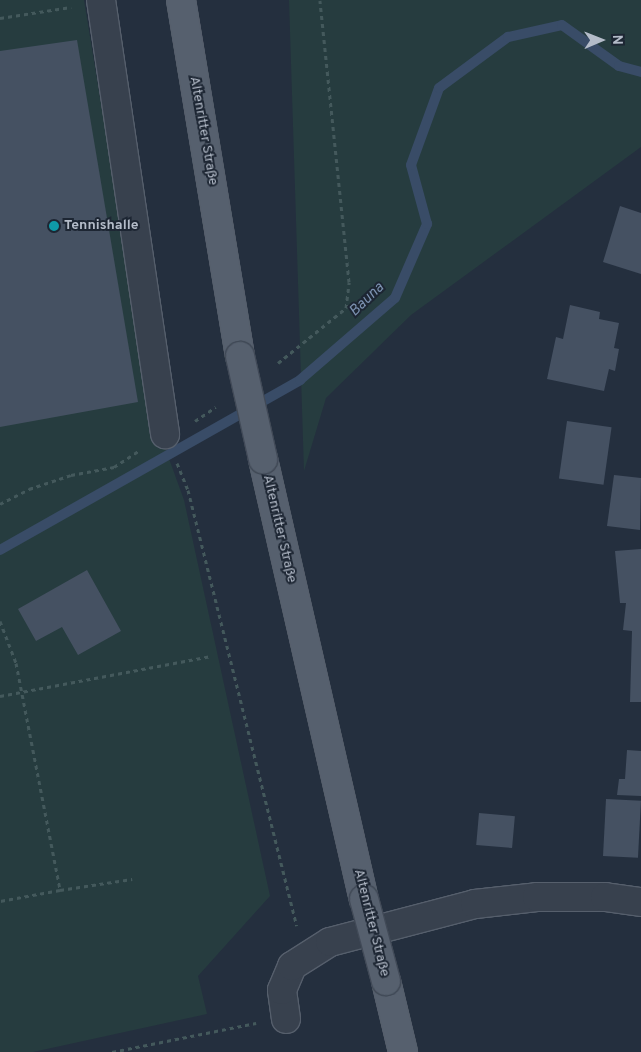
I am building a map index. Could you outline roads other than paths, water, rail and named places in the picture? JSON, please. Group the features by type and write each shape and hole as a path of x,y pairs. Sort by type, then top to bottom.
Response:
{"main road":[{"name":"Altenritter Straße","path":"180,0 240,356 364,899 403,1052"}],"lane":[{"path":"101,1 165,434"},
{"path":"286,1019 282,990 292,966 308,954 330,942 475,904 537,897 605,897 641,902"}],"waterway":[{"name":"Bauna","path":"0,550 300,380 395,298 427,224 411,165 439,88 508,37 562,25 619,66 641,72"}],"place":[{"name":"Tennishalle","path":"54,226"}]}
